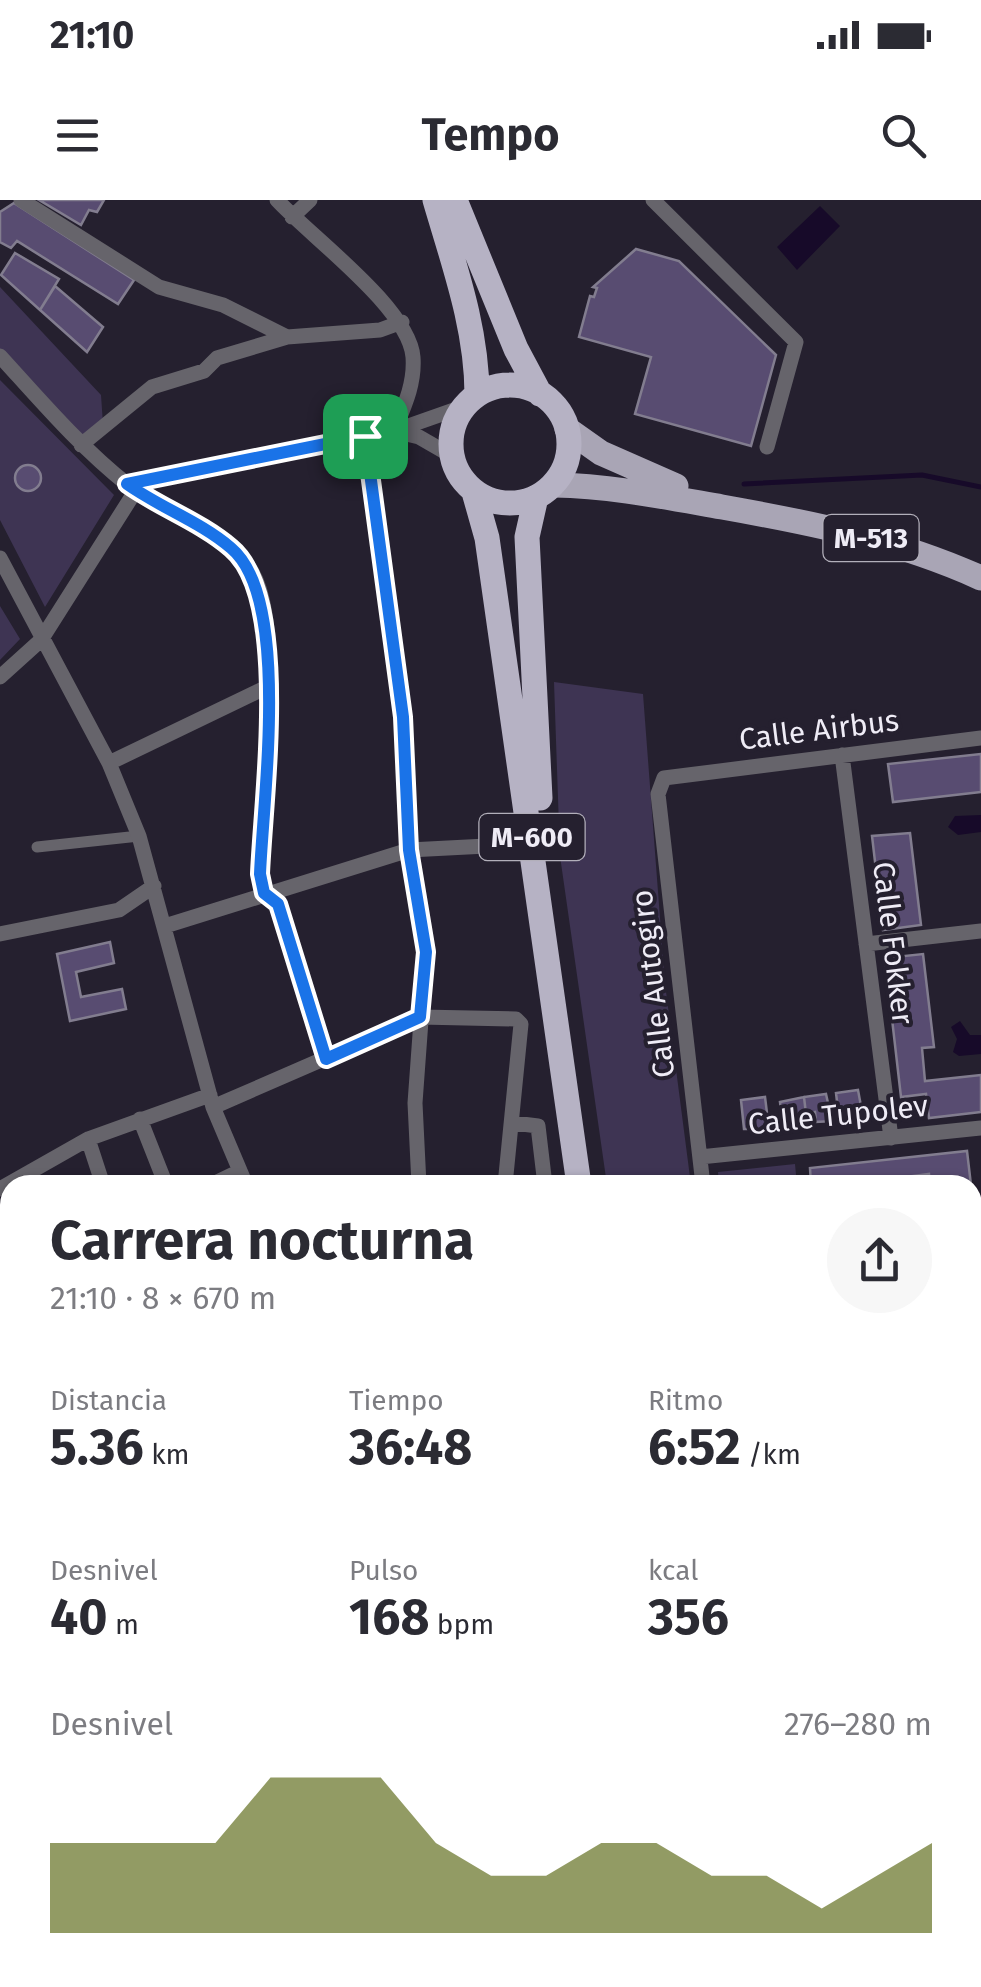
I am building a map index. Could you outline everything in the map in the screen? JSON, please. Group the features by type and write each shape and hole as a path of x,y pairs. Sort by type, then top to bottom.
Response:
{"highway":[{"path":"435,200 466,304 477,362 471,401 453,429 452,456"},
{"path":"455,200 516,348 540,394 562,415 567,429"},
{"path":"471,401 497,387 520,386 540,394"},
{"name":"M-600","path":"567,429 568,458 545,491 527,537 549,896 589,1175"},
{"name":"M-600","path":"452,456 474,492 486,538 530,821 578,1175"},
{"path":"474,492 494,501 516,503 545,491"}],"main road":[{"name":"M-513","path":"567,429 600,453 643,475 757,513"},
{"name":"M-513","path":"545,491 602,486 827,526 924,552 981,578"}],"street":[{"path":"21,200 158,287 223,305 288,338"},
{"path":"277,200 402,322 413,354 411,390 394,432"},
{"path":"292,216 310,200"},
{"path":"653,200 796,342 766,447"},
{"path":"81,445 152,387 204,371 217,358 288,338 380,330 402,322"},
{"path":"0,356 81,445 132,487 231,548 253,573 268,628 260,874 264,893 278,904 326,1059"},
{"path":"0,677 41,640 132,487 394,432 471,401"},
{"path":"394,432 420,437 452,456"},
{"path":"365,436 403,717 409,850 426,952 415,1103 419,1175"},
{"path":"0,558 108,763 139,836 211,1101 242,1175"},
{"path":"108,763 267,686"},
{"name":"Calle Airbus","path":"664,778 981,738"},
{"name":"Calle Fokker","path":"842,755 891,1138"},
{"name":"Calle Autogiro","path":"664,778 658,794 702,1175"},
{"path":"38,847 139,836"},
{"path":"166,926 409,850 506,846"},
{"path":"0,934 119,910 154,886"},
{"path":"866,944 981,930"},
{"path":"25,1175 88,1140 140,1119 211,1101 326,1059 420,1017 516,1019 522,1024 506,1175"},
{"path":"140,1119 162,1175"},
{"path":"514,1123 538,1126 544,1175"},
{"name":"Calle Tupolev","path":"700,1157 981,1128"},
{"path":"88,1140 100,1175"}],"shaded area":[{"path":"820,206 840,226 797,270 777,247"},
{"path":"0,287 101,395 103,424 81,445 0,356"},
{"path":"0,380 114,495 45,607 0,520"},
{"path":"0,606 20,639 0,660"},
{"path":"554,682 643,694 665,984 690,1175 606,1175 560,856"},
{"path":"981,815 981,832 958,835 948,827 955,816"},
{"path":"960,1021 970,1035 981,1035 981,1054 959,1056 953,1052 957,1039 951,1027"},
{"path":"795,1164 796,1175 718,1175 718,1172"}],"building":[{"path":"39,200 104,200 97,212 89,210 81,225"},
{"path":"14,203 134,280 118,304 17,241 11,248 0,242 0,212"},
{"path":"636,249 679,261 776,355 751,446 635,414 651,357 579,337 590,296 594,297 597,288 593,287"},
{"path":"15,253 59,279 40,310 1,275"},
{"path":"55,286 103,327 87,352 40,310"},
{"path":"28,465 37,469 41,478 37,487 28,491 19,487 15,478 19,469"},
{"path":"981,754 981,792 893,802 888,764"},
{"path":"910,833 921,925 883,930 872,836"},
{"path":"110,942 114,963 76,972 81,997 122,989 126,1009 70,1021 57,954"},
{"path":"923,954 934,1047 922,1048 925,1081 981,1075 981,1112 929,1118 926,1094 901,1097 885,958"},
{"path":"858,1090 863,1117 848,1119 846,1109 838,1110 836,1093"},
{"path":"826,1094 832,1121 816,1122 815,1112 806,1114 804,1097"},
{"path":"765,1097 769,1129 744,1129 741,1100"},
{"path":"804,1097 806,1114 797,1114 798,1125 783,1126 780,1102"},
{"path":"967,1151 970,1175 810,1175 810,1168"}],"waterway":[{"path":"744,484 922,475 981,487"}],"route":[{"path":"365,436 403,717 409,850 426,952 420,1017 326,1059 278,904 264,893 260,874 268,628 253,573 231,548 127,484 365,436"}]}
